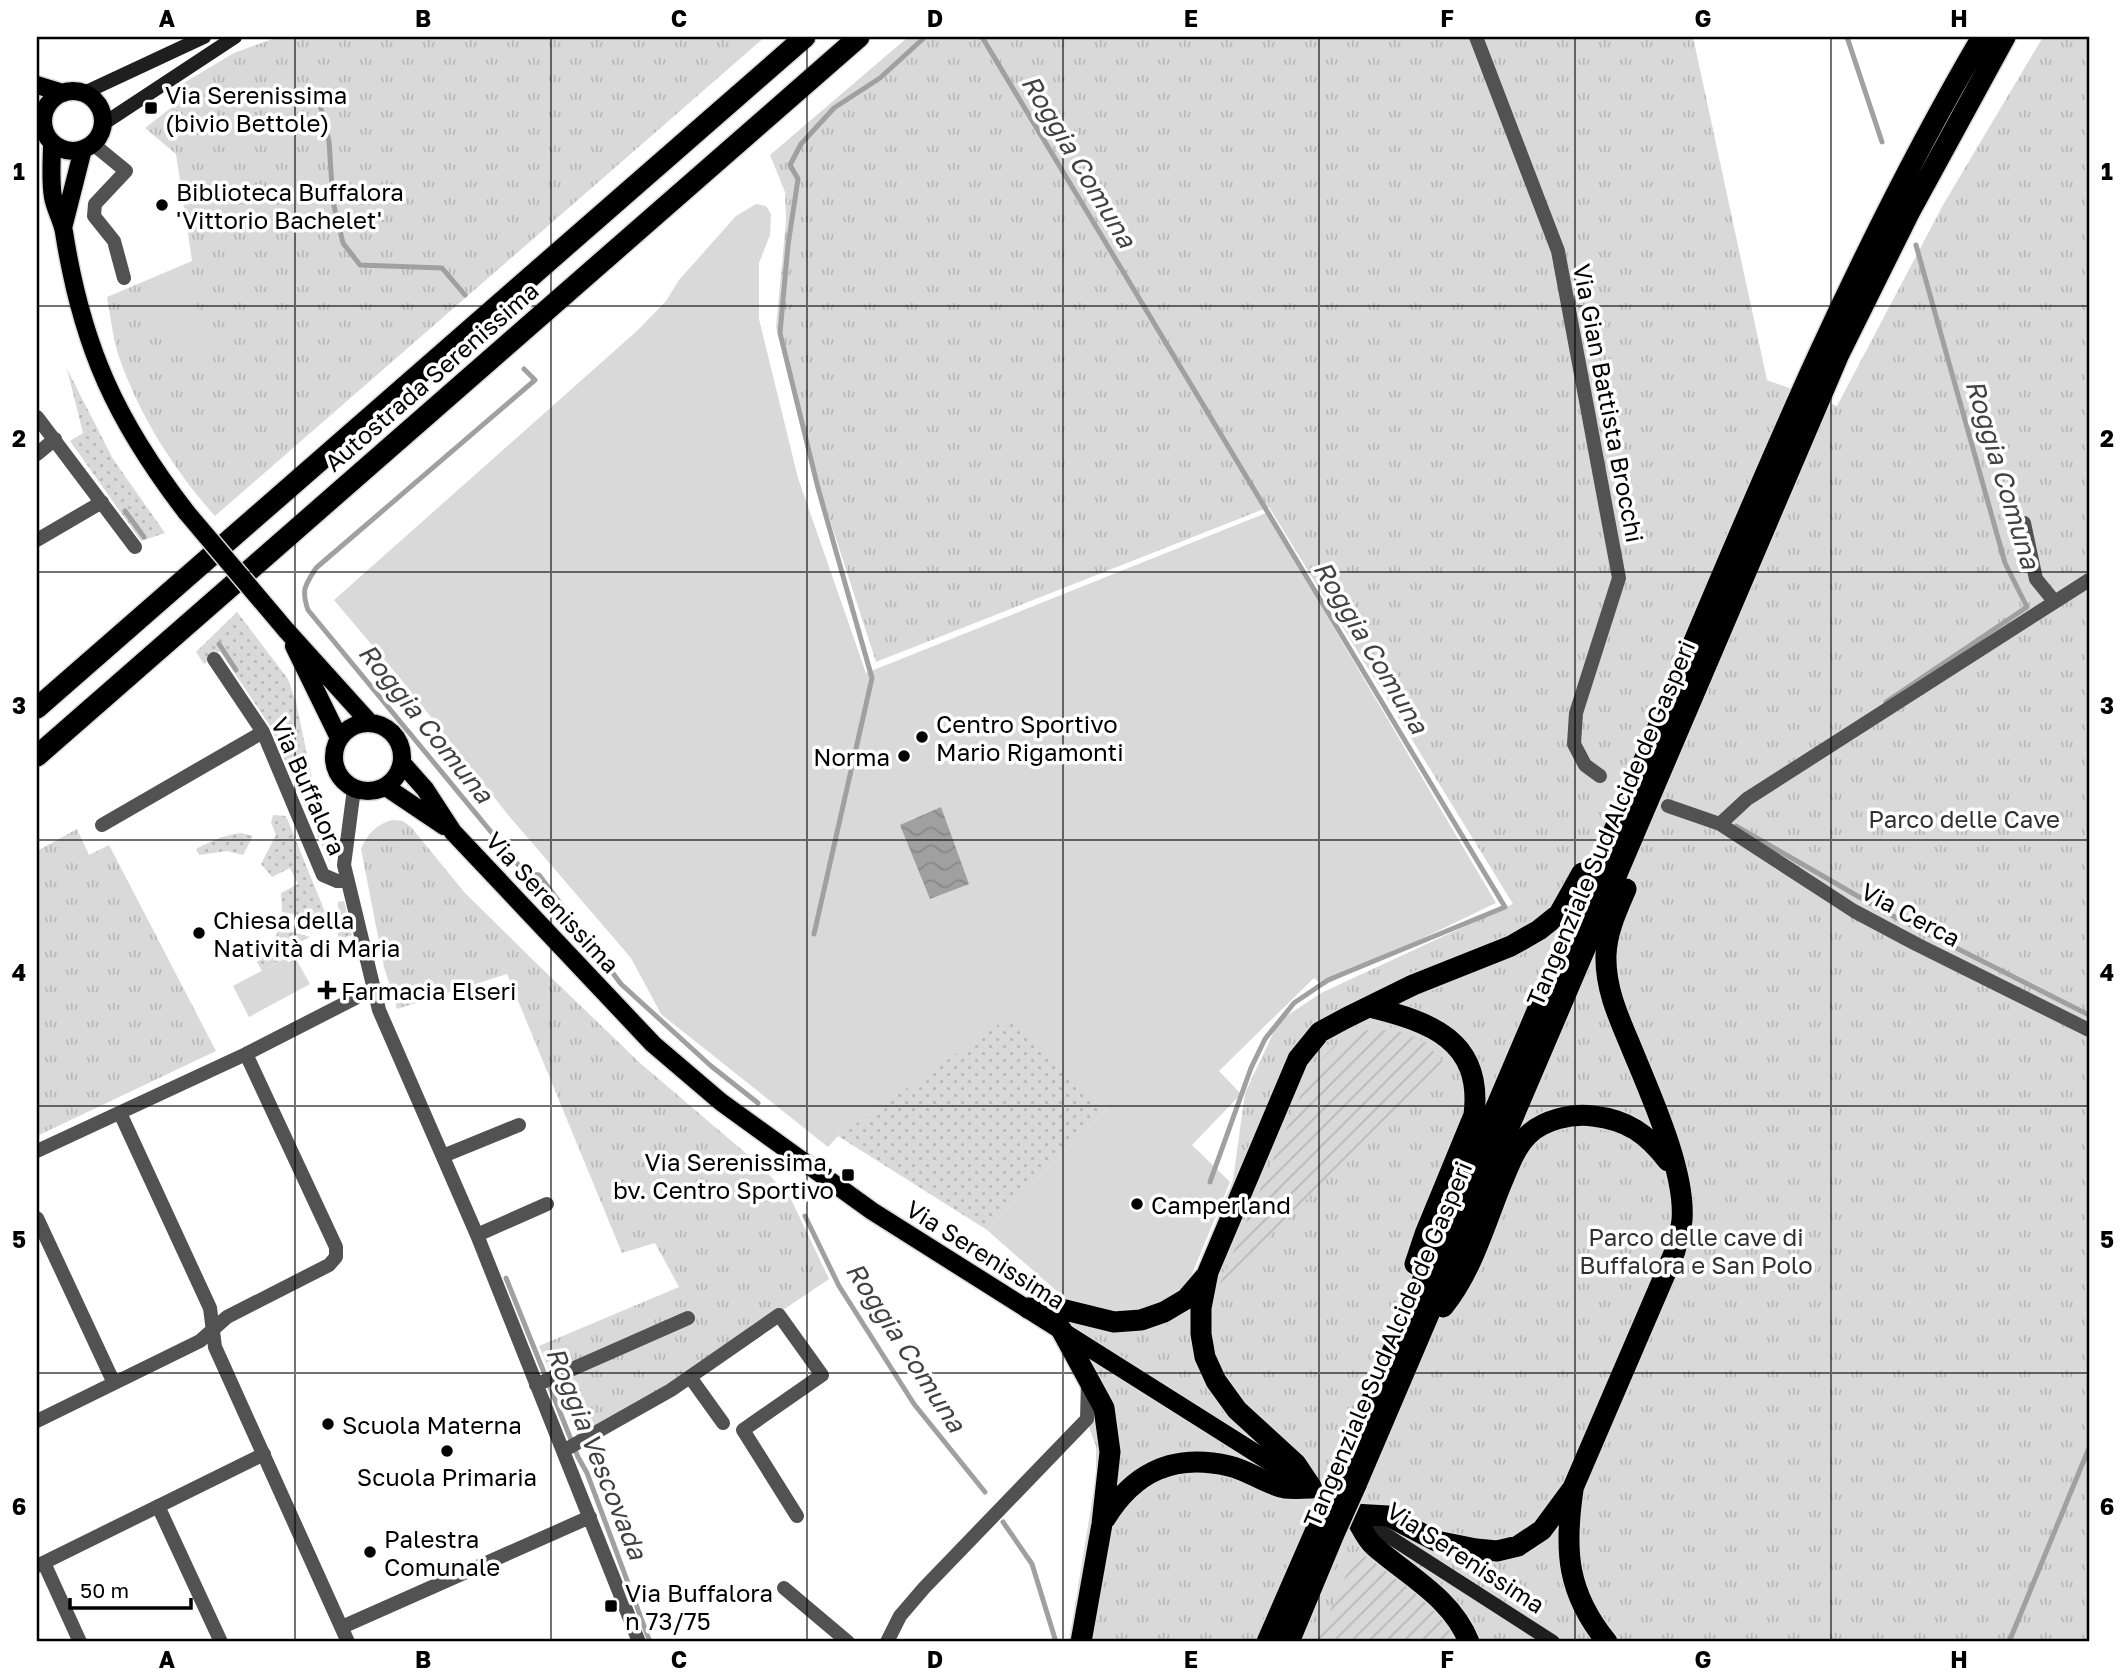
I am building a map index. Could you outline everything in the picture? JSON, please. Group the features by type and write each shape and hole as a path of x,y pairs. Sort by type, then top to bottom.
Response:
{"highway":[{"name":"Autostrada Serenissima","path":"37,708 805,37"},
{"name":"Autostrada Serenissima","path":"37,756 859,37"},
{"name":"Tangenziale Sud Alcide de Gasperi","path":"1348,1480 1412,1302 1828,334 1891,201 2000,38"},
{"name":"Tangenziale Sud Alcide de Gasperi","path":"1289,1642 1326,1530 1421,1332 1839,354 2000,38"},
{"path":"1312,1488 1296,1464 1237,1410 1216,1381 1205,1357 1201,1334 1201,1308 1208,1272 1298,1059 1320,1032 1413,985 1511,946 1539,930 1559,914 1577,884 1622,782 1650,745"},
{"path":"1353,1514 1388,1516 1436,1541 1453,1546 1497,1550 1518,1546 1542,1530 1573,1488 1675,1251 1682,1220 1676,1171 1655,1107 1615,1007 1607,978 1606,954 1609,933 1657,817 1662,768"},
{"path":"1370,1007 1425,1023 1441,1033 1455,1045 1474,1079 1474,1115 1425,1234 1415,1266 1412,1302"},
{"path":"1421,1332 1449,1298 1467,1268 1514,1154 1529,1134 1542,1126 1571,1116 1609,1118 1632,1127 1651,1139 1676,1171"},
{"path":"1028,1308 1057,1308 1114,1322 1140,1320 1164,1312 1186,1299 1208,1272"},
{"path":"1061,1329 1104,1408 1110,1452 1082,1642"},
{"path":"1101,1524 1118,1497 1138,1480 1164,1466 1186,1462 1231,1466 1284,1488 1312,1488"},
{"path":"1573,1488 1568,1524 1569,1559 1578,1597 1607,1642"},
{"path":"1353,1514 1372,1544 1438,1598 1455,1617 1469,1642"},
{"name":"Tangenziale Sud Alcide de Gasperi","path":"1267,1642 1291,1585 1326,1530"},
{"path":"1254,1642 1291,1585"}],"main road":[{"path":"84,93 204,37"},
{"path":"103,124 235,37"},
{"path":"37,85 63,93"},
{"path":"63,93 84,93 99,105 103,124 100,135 88,146 67,151 52,143 46,135 40,113 63,93"},
{"name":"Via Serenissima","path":"52,143 51,183 63,228 68,265 89,343 108,391 160,479 286,630 370,723 388,729 395,736 402,754 401,763 425,789 453,832 653,1044 721,1102 872,1211 1552,1642"},
{"name":"Via Serenissima","path":"63,228 88,146"},
{"name":"Via Serenissima","path":"286,630 339,738 334,749 337,772 344,782 354,789"},
{"path":"339,738 358,724 370,723"},
{"path":"354,789 365,792 386,787 398,772 401,763"},
{"name":"Via Serenissima","path":"386,787 453,832"}],"street":[{"name":"Via Gian Battista Brocchi","path":"1476,37 1558,251 1619,578 1576,713 1574,744 1585,765 1600,776"},
{"path":"88,146 127,171 95,204 94,216 114,241 124,278"},
{"path":"37,417 135,547"},
{"path":"37,454 55,439"},
{"path":"37,540 102,502"},
{"path":"2024,523 2036,579 2054,601"},
{"path":"1668,806 1720,824 1747,799 2089,580"},
{"name":"Via Buffalora","path":"214,659 263,732 323,875 337,881 348,881"},
{"path":"102,825 263,732"},
{"name":"Via Buffalora","path":"354,789 344,865 379,1010 477,1235 639,1642"},
{"name":"Via Cerca","path":"1720,824 1854,911 2089,1030"},
{"path":"37,1151 246,1054 373,989"},
{"path":"37,1421 113,1381 200,1341 227,1317 330,1265 336,1257 336,1247 246,1054"},
{"path":"120,1113 210,1308 215,1347 348,1642"},
{"path":"443,1156 519,1125"},
{"path":"477,1235 547,1204"},
{"path":"37,1219 113,1381"},
{"path":"564,1451 690,1377 779,1315 822,1375 743,1430 797,1516"},
{"path":"536,1385 688,1318"},
{"path":"690,1377 723,1423"},
{"path":"887,1642 900,1616 924,1588 1087,1419 1088,1377"},
{"path":"80,1642 40,1564 264,1454"},
{"path":"158,1506 221,1642"},
{"path":"342,1627 590,1517"},
{"path":"784,1588 848,1642"}],"green space":[{"path":"278,37 765,37 215,516 172,462 148,423 118,353 107,297 192,261 176,154 145,128 172,107 182,84 234,53"},
{"name":"Parco delle cave di Buffalora e San Polo","path":"908,37 1693,37 1767,380 1837,406 1943,205 2043,37 2089,37 2089,1642 1069,1642 1096,1477 1096,1446 1090,1430 1068,1320 1113,1333 1155,1328 1174,1318 1192,1282 1233,1180 1245,1093 1279,1021 1321,993 1513,904 1269,507 876,662 804,440 776,327 786,221 785,192 770,155"},
{"name":"Centro Sportivo Mario Rigamonti","path":"756,204 766,206 771,214 770,235 759,263 759,319 798,478 866,673 1266,513 1496,903 1323,986 1314,978 1219,1071 1241,1094 1192,1145 1230,1182 1189,1281 1168,1303 1127,1314 1067,1300 987,1230 1107,1110 1012,1015 838,1136 828,1147 661,1014 631,958 509,816 404,683 334,600 638,330 666,301 679,280 736,216"},
{"path":"184,272 211,342 169,359 142,288"},
{"path":"67,369 113,459 165,533 141,541 70,441 83,433"},
{"path":"237,612 288,679 296,702 330,864 270,726 220,651 204,664 196,652"},
{"path":"273,815 286,816 325,912 308,917 282,912 281,893 298,884 290,868 272,877 261,864 276,835 271,822"},
{"path":"393,820 403,821 411,827 465,893 640,1063 762,1167 791,1199 829,1279 668,1388 577,1437 539,1346 679,1287 655,1243 622,1253 507,974 397,1009 384,967 361,849 374,830"},
{"path":"77,829 89,855 109,845 216,1051 37,1136 37,851"},
{"path":"241,833 253,836 243,855 227,851 199,855 196,849 229,835"},
{"path":"344,901 352,935 338,940 338,902"},
{"path":"279,928 310,937 283,951 286,957 262,971 257,962 274,941"},
{"path":"286,958 288,962 296,959 310,984 249,1017 233,986"},
{"path":"1012,1014 1107,1110 987,1230 838,1136"},
{"path":"1365,1030 1396,1030 1425,1042 1443,1062 1218,1288 1311,1071 1334,1046"},
{"path":"1357,1551 1400,1579 1428,1602 1440,1614 1457,1642 1316,1642"}],"water":[{"path":"941,807 969,884 930,899 900,825"}],"waterway":[{"name":"Roggia Comuna","path":"814,934 872,678 818,488 780,333 788,245 798,179 790,165 801,144 834,108 880,78 925,37"},
{"name":"Roggia Comuna","path":"982,37 1505,907 1328,980 1294,1003 1265,1039 1251,1068 1210,1182"},
{"name":"Roggia Comuna","path":"1847,37 1882,142"},
{"name":"Roggia Comuna","path":"317,92 329,141 333,202 343,243 360,265 442,268 465,295"},
{"name":"Roggia Comuna","path":"1886,702 2027,607 2005,563 1916,245"},
{"name":"Roggia Comuna","path":"524,369 535,380 316,568 305,588 308,610 525,873 539,875 621,984 711,1066 758,1103"},
{"name":"Roggia Vescovada","path":"125,511 144,537"},
{"name":"Roggia Vescovada","path":"219,644 236,670"},
{"name":"Roggia Comuna","path":"1736,826 1887,913 2089,1015"},
{"name":"Roggia Comuna","path":"805,1216 839,1286 914,1404 985,1492"},
{"name":"Roggia Vescovada","path":"506,1278 578,1457 587,1473 650,1642"},
{"name":"Roggia Comuna","path":"2009,1642 2089,1448"},
{"name":"Roggia Comuna","path":"1003,1522 1032,1564 1056,1642"}],"tunnel":[{"path":"1600,776 1668,806"}],"place":[{"name":"Via Serenissima (bivio Bettole)","path":"151,108"},
{"name":"Biblioteca Buffalora 'Vittorio Bachelet'","path":"162,205"},
{"name":"Centro Sportivo Mario Rigamonti","path":"922,737"},
{"name":"Norma","path":"904,756"},
{"name":"Chiesa della Natività di Maria","path":"199,933"},
{"name":"Farmacia Elseri","path":"327,990"},
{"name":"Via Serenissima, bv. Centro Sportivo","path":"848,1175"},
{"name":"Camperland","path":"1137,1204"},
{"name":"Scuola Materna","path":"328,1424"},
{"name":"Scuola Primaria","path":"447,1451"},
{"name":"Palestra Comunale","path":"370,1552"},
{"name":"Via Buffalora n 73/75","path":"611,1606"}],"park label":[{"name":"Parco delle Cave","path":"1964,818"}]}
